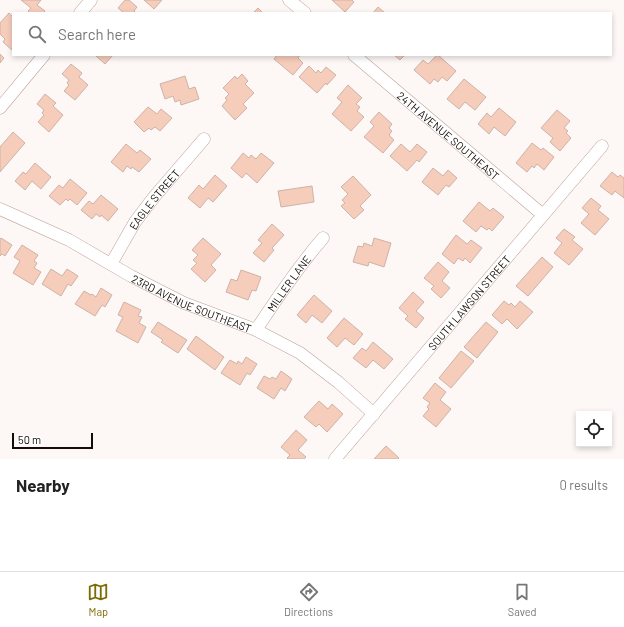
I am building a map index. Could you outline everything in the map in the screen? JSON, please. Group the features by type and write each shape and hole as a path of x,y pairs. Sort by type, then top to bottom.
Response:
{"street":[{"path":"81,12 91,0"},
{"path":"289,0 304,12"},
{"path":"0,108 43,56"},
{"name":"24TH AVENUE SOUTHEAST","path":"355,56 543,215"},
{"name":"EAGLE STREET","path":"111,264 135,222 154,197 204,139"},
{"name":"SOUTH LAWSON STREET","path":"335,459 602,146"},
{"name":"23RD AVENUE SOUTHEAST","path":"0,209 69,240 131,276 184,304 256,330 300,353 338,382 374,414"},
{"name":"MILLER LANE","path":"256,330 292,276 323,238"}],"building":[{"path":"21,0 41,0 37,5 45,11 29,12 28,11 31,8"},
{"path":"125,0 129,0 137,7 134,11 135,12 123,12 118,8"},
{"path":"144,0 162,0 154,9"},
{"path":"332,0 352,0 354,2 345,12"},
{"path":"378,7 384,12 374,12"},
{"path":"258,8 262,12 254,12"},
{"path":"9,13 12,16 12,50 3,42 5,39 0,34 0,23"},
{"path":"0,54 4,58 0,63"},
{"path":"96,56 112,56 105,64"},
{"path":"276,56 299,56 298,58 303,63 293,75 274,59"},
{"path":"395,56 404,56 400,60"},
{"path":"436,56 439,56 456,71 447,81 442,77 438,82 434,79 430,84 414,70 423,60 428,64"},
{"path":"71,64 82,73 79,77 88,85 75,100 64,91 69,85 67,83 69,80 62,74"},
{"path":"309,66 316,73 318,70 321,73 326,67 336,75 317,93 299,77"},
{"path":"242,74 248,81 245,84 254,93 243,104 247,108 235,120 222,106 227,100 225,98 229,94 223,88 235,76 237,79"},
{"path":"185,76 189,89 195,87 199,99 181,105 180,100 175,102 173,96 165,99 160,84"},
{"path":"464,79 486,97 475,110 465,102 459,109 447,99"},
{"path":"348,85 362,98 356,104 360,107 357,111 364,117 351,131 332,114 342,102 337,98"},
{"path":"45,94 56,103 53,106 63,115 49,132 38,122 44,115 42,113 44,110 37,104"},
{"path":"148,107 157,114 161,109 172,118 160,131 155,127 151,130 149,128 144,132 134,122"},
{"path":"499,108 516,122 505,136 494,127 489,134 478,124 487,113 491,117"},
{"path":"557,110 570,121 564,128 568,131 566,133 571,138 560,151 550,142 553,138 541,128"},
{"path":"379,112 392,124 389,128 392,131 389,135 394,140 383,153 364,137 374,126 370,122"},
{"path":"13,132 25,143 0,172 0,147"},
{"path":"532,143 541,150 543,148 554,157 544,170 537,164 534,168 532,166 527,172 516,163"},
{"path":"126,144 137,153 140,150 151,159 139,172 132,167 131,169 127,166 123,172 111,162"},
{"path":"401,144 410,152 417,144 427,152 419,162 417,160 407,171 390,156"},
{"path":"243,153 249,158 251,155 256,159 261,153 274,163 257,183 246,173 242,178 231,168"},
{"path":"35,163 51,177 41,189 32,181 25,190 15,181 23,172 26,174"},
{"path":"433,168 443,176 448,170 457,178 449,187 446,185 438,195 422,182"},
{"path":"612,172 618,177 620,175 624,178 624,198 615,191 612,195 600,186"},
{"path":"215,175 227,186 213,202 208,198 200,208 188,198 199,185 203,189"},
{"path":"353,176 371,195 360,206 364,210 354,219 341,206 345,203 342,200 348,194 341,187"},
{"path":"70,179 87,193 77,205 70,199 68,201 66,199 60,205 49,196 59,185 63,188"},
{"path":"312,186 314,202 281,207 278,191"},
{"path":"101,195 118,209 108,221 101,215 100,217 96,214 92,219 81,210 89,201 93,204"},
{"path":"591,198 601,206 598,210 609,219 595,235 581,223 589,214 582,208"},
{"path":"479,202 490,211 493,208 504,217 492,231 489,228 487,230 481,226 476,232 463,221"},
{"path":"272,224 284,235 272,248 274,250 264,262 253,253 262,243 258,240"},
{"path":"564,229 575,237 572,240 583,249 569,265 554,253 562,243 556,238"},
{"path":"456,235 467,244 471,240 482,248 470,263 465,258 463,261 458,258 454,264 442,254"},
{"path":"1,238 12,245 5,256 2,254 0,256"},
{"path":"203,238 221,254 211,265 216,270 205,282 191,269 197,263 193,260 198,255 192,250"},
{"path":"374,238 391,243 384,267 369,262 368,266 353,262 358,246 363,247 364,243 372,246"},
{"path":"22,245 38,255 34,261 37,263 34,268 41,272 33,285 13,273 20,261 14,257"},
{"path":"542,257 553,267 528,296 516,286"},
{"path":"438,262 449,272 442,281 450,288 441,298 431,289 434,286 424,278"},
{"path":"51,269 62,276 67,269 78,276 71,286 68,284 61,296 42,284"},
{"path":"241,270 261,277 256,291 252,290 248,300 226,292 231,279 237,281"},
{"path":"101,288 112,295 105,307 102,305 95,316 75,304 84,291 96,297"},
{"path":"413,292 424,302 416,311 424,318 416,328 405,319 408,316 399,308"},
{"path":"314,295 332,311 322,323 312,315 306,323 297,315"},
{"path":"504,301 509,305 511,303 515,307 520,301 533,312 517,329 507,319 502,324 492,315"},
{"path":"124,302 141,310 138,316 142,317 139,323 146,327 138,343 116,331 123,317 118,315"},
{"path":"344,318 363,334 354,345 345,338 337,347 327,338"},
{"path":"158,322 187,340 178,353 161,342 163,340 151,332"},
{"path":"486,322 498,332 477,358 464,347"},
{"path":"196,336 224,357 215,370 187,349"},
{"path":"373,342 393,359 384,369 373,360 366,368 353,358 362,348 366,351"},
{"path":"461,351 474,361 451,388 439,378"},
{"path":"246,357 257,364 250,375 247,373 240,385 221,373 230,360 237,364 238,361 242,364"},
{"path":"281,371 292,379 285,391 281,388 274,399 257,388 264,376 270,379 272,377 276,379"},
{"path":"435,383 446,392 440,400 451,409 436,427 423,416 429,409 427,407 430,403 423,398"},
{"path":"319,401 328,409 332,404 343,414 327,432 319,424 316,427 304,417"},
{"path":"296,430 307,440 298,450 306,457 304,459 288,459 287,458 290,455 281,447"},
{"path":"386,446 399,458 374,459"}]}
